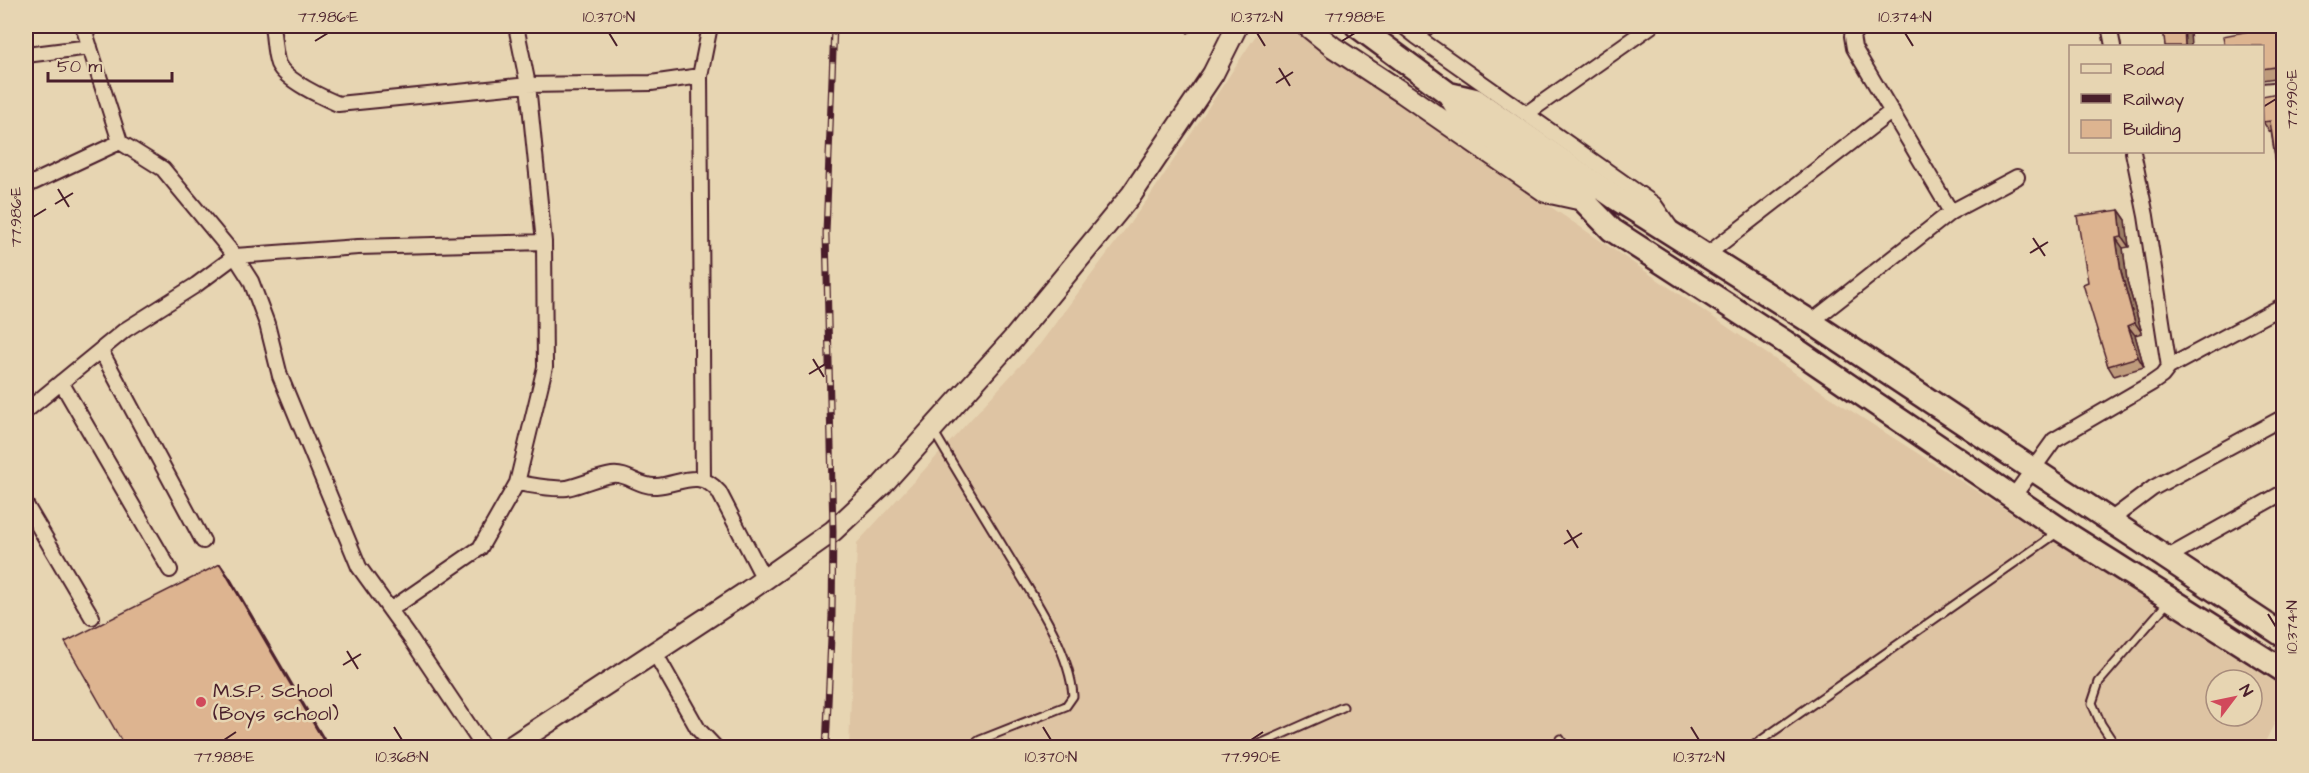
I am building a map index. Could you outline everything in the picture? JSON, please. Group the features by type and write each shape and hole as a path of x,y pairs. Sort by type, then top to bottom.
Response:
{"main road":[{"path":"1357,26 1449,94 1464,119 1583,200 1612,230 1785,342 2061,530 2283,671"},
{"path":"1449,94 1475,100 1617,199 1811,322 2283,636"}],"street":[{"path":"84,26 120,142 163,169 235,256 251,281 267,324 280,376 359,567 484,747"},
{"path":"272,26 278,64 286,74 319,96 338,104 528,85 651,83 700,76"},
{"path":"390,610 480,548 517,483 545,367 544,242 528,85 516,26"},
{"path":"703,479 700,76 710,26"},
{"path":"508,747 765,579 833,531 882,485 1014,338 1132,194 1213,74 1237,26"},
{"path":"1307,26 1334,47 1546,192 1583,200"},
{"path":"1403,26 1654,204 1676,237"},
{"path":"1417,37 1428,26"},
{"path":"1526,114 1651,26"},
{"path":"1863,26 1858,28 1852,36 1854,48 1951,212"},
{"path":"2109,26 2113,45"},
{"path":"26,55 90,47"},
{"path":"2264,91 2283,89"},
{"path":"1705,256 1892,111"},
{"path":"26,186 120,142"},
{"path":"2133,153 2146,216 2169,367"},
{"path":"1811,322 1951,212 2017,177"},
{"path":"26,411 125,330 196,285 235,256 358,246 544,242"},
{"path":"2013,497 2054,440 2152,383 2169,367 2283,305"},
{"path":"101,351 203,541"},
{"path":"61,382 170,570"},
{"path":"2109,521 2152,488 2283,417"},
{"path":"517,483 564,488 613,475 625,476 644,485 656,486 689,479 703,479 719,492 765,579"},
{"path":"2166,558 2283,492"},
{"path":"26,505 92,617"},
{"path":"655,653 698,729 716,747"}],"lane":[{"path":"932,430 1028,589 1062,652 1072,683 1073,696 1066,706 980,740 968,747"},
{"path":"1750,747 2061,530"},
{"path":"2116,747 2101,724 2092,703 2099,682 2170,599"},
{"path":"1251,747 1343,707"},
{"path":"1560,739 1566,747"}],"shaded area":[{"path":"1262,26 1285,26 1839,403 2253,668 2204,668 2204,728 2264,728 2264,675 2284,688 2283,706 2262,748 849,748 857,543 1040,344 1150,196"}],"building":[{"path":"2163,26 2184,26 2185,45 2165,45"},
{"path":"2283,26 2282,66 2264,69 2264,45 2225,45 2223,36"},
{"path":"2283,92 2283,182 2279,182 2270,121 2264,122 2264,96"},
{"path":"2119,210 2122,237 2116,238 2121,272 2135,323 2128,326 2138,357 2108,366 2083,284 2088,282 2077,216"},
{"name":"M.S.P. School (Boys school)","path":"220,564 327,747 125,747 65,642"}],"railway":[{"path":"826,748 833,531 826,233 834,26"}],"place":[{"name":"M.S.P. School (Boys school)","path":"201,702"}]}
